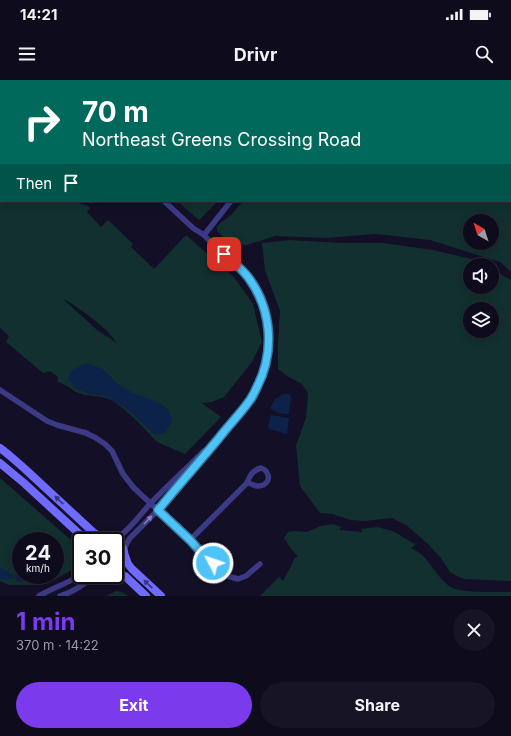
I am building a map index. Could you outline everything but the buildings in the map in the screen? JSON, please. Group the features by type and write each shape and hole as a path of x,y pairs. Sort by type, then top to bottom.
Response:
{"street":[{"path":"161,596 128,564 124,553 127,543 189,474 250,400 263,375 269,339 263,307 249,279 204,235 193,228 165,202"},
{"path":"204,235 231,202"},
{"path":"0,390 46,420 57,425 86,433 105,444 112,452 127,479 134,488 190,540 209,561 219,564 222,567 224,575"},
{"path":"124,532 151,503 223,432"},
{"path":"0,448 93,532"},
{"path":"0,463 77,532"},
{"path":"190,540 247,482"},
{"path":"209,561 206,571 210,580 214,582 218,581 224,575"},
{"path":"224,575 238,579 246,576 260,564"},
{"path":"124,575 146,596"},
{"path":"39,596 72,580"},
{"path":"60,596 69,594 83,584"}],"green space":[{"path":"0,202 76,202 90,208 87,212 101,227 108,220 133,244 131,247 154,269 186,235 234,277 253,304 262,342 252,362 224,397 212,402 202,403 221,417 185,454 157,442 139,423 113,401 103,397 85,395 76,392 58,382 58,377 50,371 43,373 6,342 9,336 0,328","holes":["63,299 100,324 117,343 97,330"]},
{"path":"178,202 217,202 199,220"},
{"path":"242,202 511,202 511,272 499,262 499,258 487,258 430,240 376,234 325,238 275,236 247,245 232,246 217,231 217,226 232,214"},
{"path":"289,240 341,243 383,243 433,250 467,258 463,258 463,294 499,294 499,273 511,280 511,581 464,579 457,576 450,572 440,557 427,543 406,525 392,518 364,521 351,520 332,514 320,513 300,486 296,445 306,418 308,393 302,384 278,369 280,311 265,270 262,243"},
{"path":"0,478 62,532 12,532 12,584 37,584 9,585 0,581"},
{"path":"333,524 341,527 339,530 363,532 361,529 377,527 393,531 416,545 411,548 419,552 444,582 453,588 458,590 511,592 511,596 260,596 279,577 283,581 295,558 298,556 291,549 284,538 288,532 307,532 321,526"},
{"path":"64,534 72,541 72,570 64,574"},
{"path":"116,591 122,592 128,596 106,596"}],"water":[{"path":"86,363 103,369 118,384 133,393 157,402 168,409 172,421 165,433 155,435 127,409 105,396 89,394 75,388 68,379 72,370"},
{"path":"283,394 290,394 291,399 289,414 279,413 270,408 275,399"},
{"path":"271,415 289,418 287,434 269,429 268,426"},
{"path":"0,568 6,570 12,575 12,579 0,579"}],"route":[{"path":"213,563 209,561 190,540 158,510 250,400 263,375 269,339 263,307 249,279 224,254"}]}
